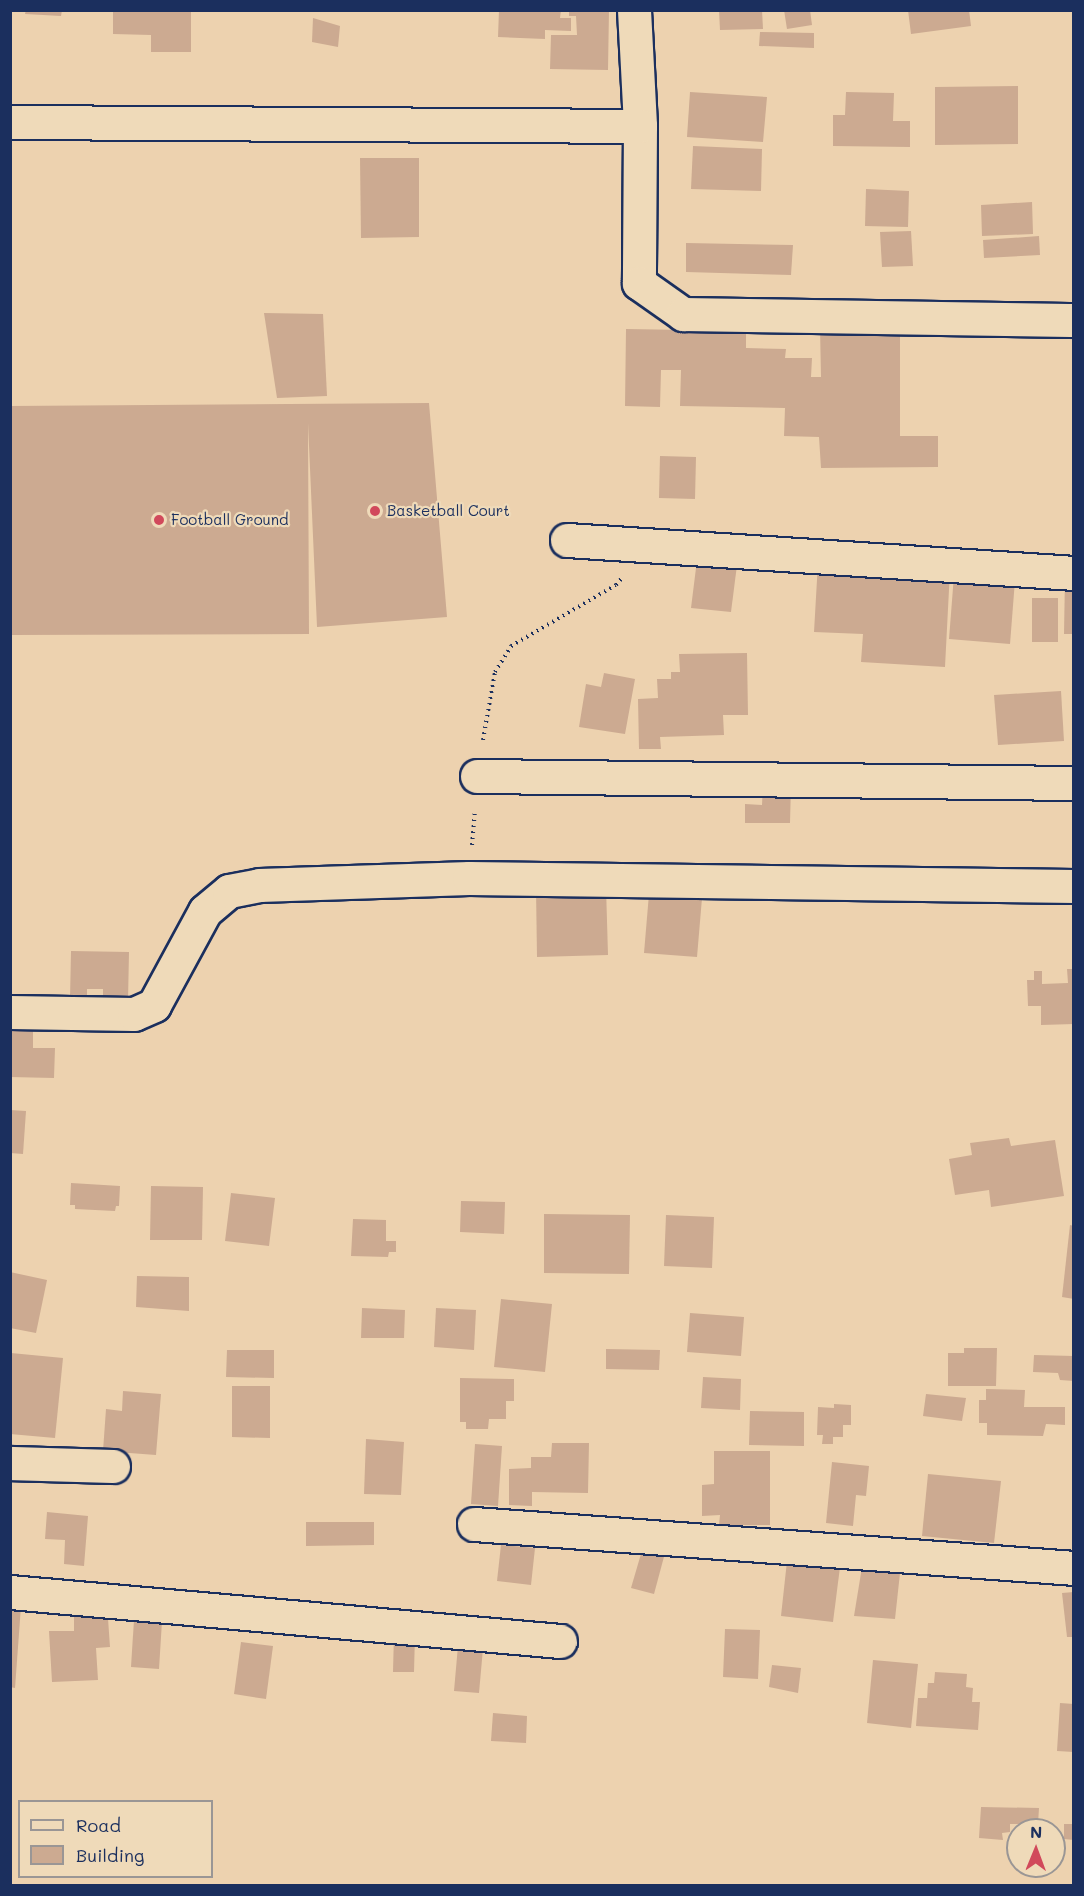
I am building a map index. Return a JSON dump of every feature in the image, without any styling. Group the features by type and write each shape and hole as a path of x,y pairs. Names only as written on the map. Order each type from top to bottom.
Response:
{"street":[{"path":"634,10 640,126 639,283 683,314 1074,320"},
{"path":"10,122 640,126"},
{"path":"567,540 1074,573"},
{"path":"477,776 1074,783"},
{"path":"10,1012 134,1014 154,1005 205,911 229,891 260,885 469,878 1074,886"},
{"path":"10,1463 113,1466"},
{"path":"474,1524 1074,1568"},
{"path":"10,1592 560,1641"}],"path":[{"path":"469,878 477,776 495,672 511,646 616,585 632,566 640,544"}],"building":[{"path":"26,10 62,10 61,16 25,14"},
{"path":"113,10 191,10 191,52 151,52 151,35 113,34"},
{"path":"499,10 561,10 560,18 571,18 571,31 545,30 545,39 498,37"},
{"path":"569,10 609,10 608,70 550,69 551,35 577,35 576,16 569,16"},
{"path":"719,10 762,10 763,29 720,30"},
{"path":"784,10 810,10 812,25 787,29"},
{"path":"908,10 969,10 971,26 911,34"},
{"path":"313,18 340,26 338,47 312,42"},
{"path":"760,32 814,33 814,48 759,46"},
{"path":"1018,86 1018,144 935,145 935,87"},
{"path":"690,92 767,97 763,142 687,137"},
{"path":"846,92 894,93 893,121 910,121 910,147 833,146 833,115 845,115"},
{"path":"693,146 762,149 761,191 691,189"},
{"path":"360,158 419,158 419,237 361,238"},
{"path":"866,189 909,191 908,227 865,226"},
{"path":"1032,202 1033,234 982,236 981,205"},
{"path":"911,231 913,266 882,267 880,232"},
{"path":"1039,236 1040,255 984,258 983,240"},
{"path":"686,243 793,245 791,275 686,272"},
{"path":"264,313 323,314 327,396 277,398"},
{"path":"820,328 900,328 900,436 938,436 938,467 821,468 819,437 784,436 785,408 680,406 681,370 661,370 660,407 625,406 626,329 746,331 746,348 786,349 785,358 812,358 811,377 821,377"},
{"name":"Football Ground","path":"429,403 447,617 317,627 308,423 309,634 10,635 10,406"},
{"path":"660,456 696,457 695,499 659,498"},
{"path":"697,560 737,565 731,612 691,608"},
{"path":"818,562 950,570 945,667 861,662 863,634 814,632"},
{"path":"954,575 1015,580 1010,644 949,639"},
{"path":"1065,577 1074,577 1074,634 1064,634"},
{"path":"1032,598 1058,598 1058,642 1032,642"},
{"path":"747,653 748,715 723,715 724,735 660,737 661,749 639,749 638,699 658,698 657,679 671,679 671,672 680,672 679,654"},
{"path":"604,673 635,679 625,734 579,727 586,684 601,687"},
{"path":"1061,691 1064,741 998,745 994,695"},
{"path":"763,784 791,784 790,823 745,823 745,804 762,805"},
{"path":"606,887 608,955 537,957 536,888"},
{"path":"649,894 702,898 697,957 644,953"},
{"path":"71,951 129,952 128,1001 103,1000 103,989 87,989 87,999 70,999"},
{"path":"1067,969 1074,969 1074,1024 1041,1025 1041,1006 1028,1006 1027,980 1034,980 1034,971 1042,971 1042,984 1068,983"},
{"path":"10,1023 33,1023 33,1048 55,1048 54,1078 10,1077"},
{"path":"10,1110 26,1111 23,1154 10,1153"},
{"path":"1009,1138 1011,1146 1055,1140 1064,1196 991,1207 989,1190 955,1195 949,1159 972,1155 970,1143"},
{"path":"71,1183 120,1186 119,1206 116,1206 115,1211 75,1209 75,1205 70,1205"},
{"path":"151,1186 203,1187 202,1240 150,1240"},
{"path":"231,1193 275,1198 269,1246 225,1241"},
{"path":"461,1201 505,1202 504,1234 460,1232"},
{"path":"544,1214 630,1215 629,1274 544,1273"},
{"path":"666,1215 714,1217 712,1268 664,1266"},
{"path":"353,1219 386,1220 386,1241 396,1241 396,1252 389,1252 388,1257 351,1256"},
{"path":"1070,1225 1074,1226 1074,1299 1062,1297"},
{"path":"10,1272 47,1280 36,1333 10,1328"},
{"path":"137,1276 189,1277 189,1311 136,1307"},
{"path":"501,1299 552,1304 545,1372 494,1367"},
{"path":"362,1308 405,1310 404,1338 361,1338"},
{"path":"436,1308 476,1310 474,1350 434,1347"},
{"path":"690,1313 744,1317 741,1356 687,1352"},
{"path":"964,1348 997,1348 996,1386 948,1386 948,1353 964,1353"},
{"path":"606,1349 660,1350 659,1370 606,1369"},
{"path":"227,1350 274,1350 274,1378 226,1377"},
{"path":"11,1353 63,1358 55,1438 10,1434"},
{"path":"1034,1355 1074,1356 1074,1381 1060,1380 1058,1373 1033,1372"},
{"path":"703,1377 741,1379 740,1410 701,1408"},
{"path":"460,1378 514,1379 514,1401 506,1401 506,1419 489,1419 488,1429 466,1429 466,1422 460,1422"},
{"path":"232,1386 270,1386 270,1438 232,1437"},
{"path":"986,1389 1025,1390 1024,1407 1065,1407 1065,1425 1046,1424 1043,1436 987,1435 987,1423 979,1423 979,1400 986,1400"},
{"path":"123,1391 161,1394 156,1455 103,1451 106,1409 122,1411"},
{"path":"926,1394 966,1398 962,1421 923,1416"},
{"path":"834,1404 851,1405 851,1425 843,1425 843,1437 833,1437 833,1444 822,1444 823,1435 817,1435 818,1407 834,1408"},
{"path":"750,1411 804,1412 804,1446 749,1445"},
{"path":"366,1439 404,1442 401,1495 364,1494"},
{"path":"552,1443 589,1443 588,1493 532,1492 532,1506 509,1505 509,1469 531,1468 531,1457 551,1457"},
{"path":"475,1444 502,1446 498,1506 471,1504"},
{"path":"714,1451 770,1451 770,1525 719,1525 720,1515 702,1516 702,1485 714,1484"},
{"path":"832,1462 869,1466 866,1496 856,1495 853,1526 826,1523"},
{"path":"928,1474 1001,1481 994,1543 922,1536"},
{"path":"47,1512 88,1516 84,1566 64,1564 65,1540 45,1539"},
{"path":"306,1522 374,1522 374,1545 306,1546"},
{"path":"501,1545 535,1548 531,1585 497,1581"},
{"path":"643,1547 665,1553 654,1594 631,1588"},
{"path":"787,1561 840,1567 833,1622 781,1616"},
{"path":"862,1567 900,1573 895,1619 854,1616"},
{"path":"1074,1592 1074,1637 1067,1637 1062,1593"},
{"path":"107,1604 110,1647 96,1648 98,1680 52,1682 49,1631 74,1631 74,1605"},
{"path":"135,1604 163,1605 159,1669 131,1667"},
{"path":"10,1605 21,1606 15,1688 10,1687"},
{"path":"460,1623 485,1626 479,1693 454,1691"},
{"path":"725,1629 760,1630 758,1679 723,1677"},
{"path":"394,1633 415,1634 414,1672 393,1672"},
{"path":"241,1642 273,1646 266,1699 234,1694"},
{"path":"873,1660 918,1664 911,1728 867,1723"},
{"path":"772,1665 801,1668 798,1693 769,1687"},
{"path":"935,1672 967,1674 966,1687 973,1688 972,1702 980,1702 978,1730 916,1726 918,1698 927,1698 928,1683 934,1683"},
{"path":"1060,1703 1074,1704 1074,1752 1057,1751"},
{"path":"493,1713 527,1716 526,1743 491,1741"},
{"path":"981,1807 1039,1808 1038,1818 1006,1818 1006,1832 1002,1833 1003,1840 979,1838"},
{"path":"1066,1824 1074,1824 1074,1840 1066,1839"}],"place":[{"name":"Basketball Court","path":"375,511"},
{"name":"Football Ground","path":"159,520"}]}
